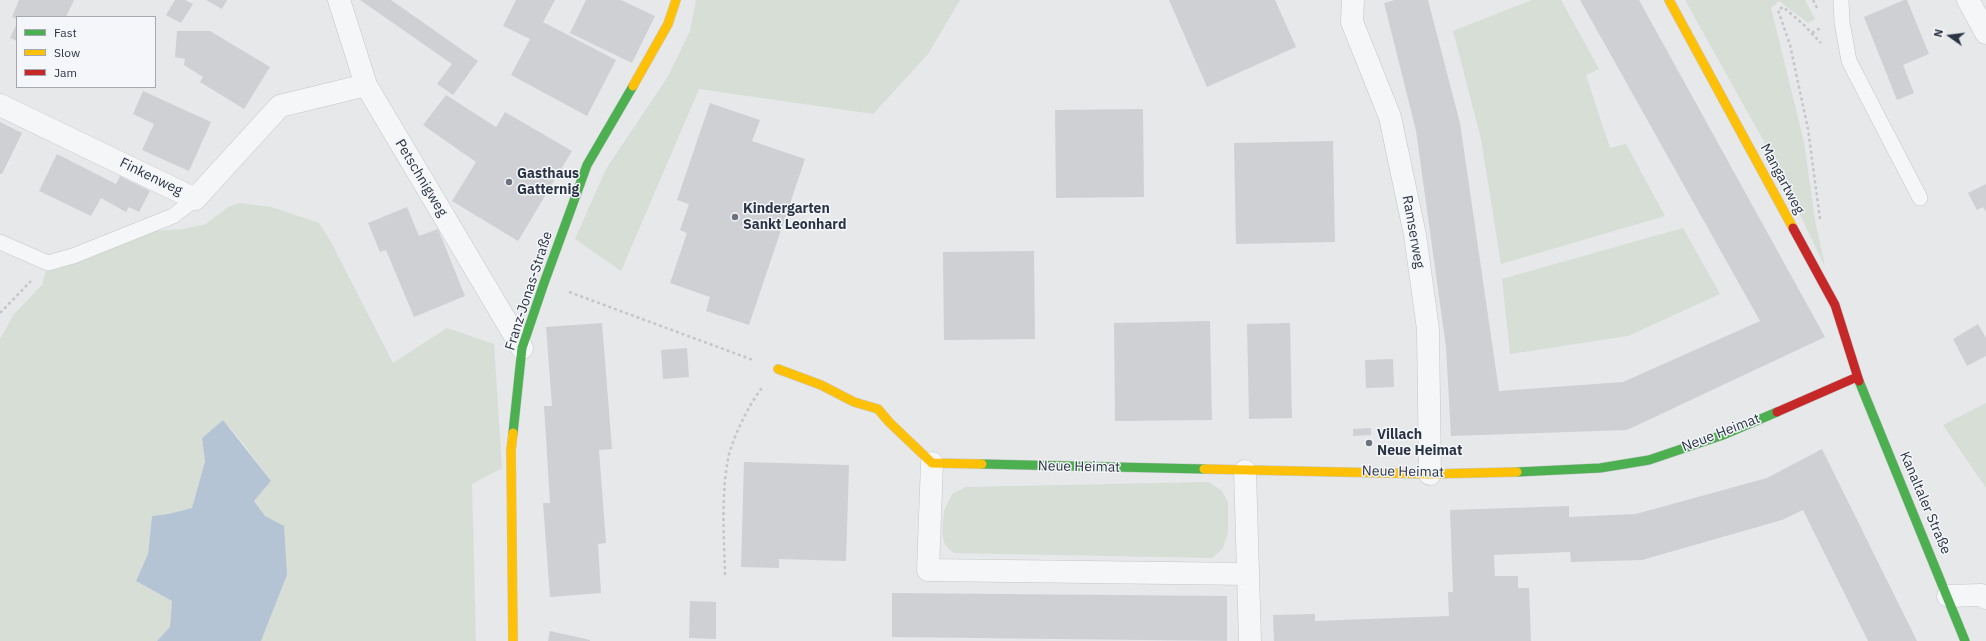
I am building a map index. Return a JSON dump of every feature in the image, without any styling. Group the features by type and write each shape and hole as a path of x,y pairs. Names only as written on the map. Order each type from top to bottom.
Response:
{"street":[{"name":"Petschnigweg","path":"339,0 366,85 522,348"},
{"name":"Franz-Jonas-Straße","path":"513,641 511,450 522,348 544,282 587,165 668,24 676,0"},
{"name":"Ramserweg","path":"1353,0 1352,22 1390,117 1415,235 1428,329 1430,474"},
{"name":"Mangartweg","path":"1668,0 1835,305 1857,377"},
{"path":"1968,0 1986,33"},
{"name":"Finkenweg","path":"0,104 195,199 280,106 366,85"},
{"path":"778,369 822,386 854,402 878,409 888,422 919,449 932,463 928,570 1248,574"},
{"name":"Neue Heimat","path":"932,463 1430,474 1537,472 1600,468 1649,460 1723,434 1857,377"},
{"name":"Kanaltaler Straße","path":"1857,377 1948,596 1964,641"},
{"path":"1245,470 1250,641"},
{"path":"1948,596 1980,595 1986,598"}],"lane":[{"path":"1841,0 1842,22 1850,61 1920,198"},
{"path":"0,242 48,264 74,256 173,216 195,199"}],"path":[{"path":"1822,225 1808,129 1790,45 1778,10 1783,7 1803,24 1841,62 1850,61"},
{"path":"0,313 48,264"},
{"path":"544,282 778,369 760,390 743,420 728,458 724,509 725,575"}],"shaded area":[{"path":"696,0 960,0 928,54 873,114 699,89 621,271 575,239 606,169 667,78 690,31"},
{"path":"1532,0 1561,0 1599,69 1586,75 1610,148 1626,144 1665,216 1501,264 1481,139 1453,31"},
{"path":"1685,0 1805,0 1815,19 1808,23 1779,1 1771,8 1804,142 1815,220 1825,267 1772,156"},
{"path":"240,203 271,207 319,223 331,242 393,363 447,328 494,344 502,468 472,484 476,641 261,641 287,575 265,516 254,501 271,481 242,442 223,420 202,438 205,460 192,508 152,516 148,554 136,581 172,601 170,627 157,641 0,641 0,339 14,314 42,285 48,263 154,231 184,229 206,224 228,207"},
{"path":"1683,228 1720,294 1628,336 1510,354 1502,279"},
{"path":"1986,403 1986,488 1943,425"},
{"path":"1208,482 1221,490 1228,502 1228,532 1223,548 1212,558 954,553 945,545 942,533 944,511 952,494 966,487"}],"water":[{"path":"223,420 271,481 254,501 265,516 284,526 287,575 261,641 157,641 170,627 172,601 136,581 148,554 152,516 192,508 205,461 202,438"}],"building":[{"path":"19,0 74,0 66,16 16,16 16,19 12,17"},
{"path":"175,0 185,0 193,4 181,23 166,15"},
{"path":"206,0 227,0 222,9"},
{"path":"360,0 391,0 478,61 453,95 437,84 452,64"},
{"path":"516,0 555,0 543,22 616,60 587,116 511,75 530,39 503,26"},
{"path":"586,0 621,0 655,16 632,63 570,33"},
{"path":"1169,0 1275,0 1296,47 1207,87"},
{"path":"1395,0 1428,0 1460,123 1499,391 1623,382 1760,321 1580,0 1639,0 1825,337 1627,430 1451,436 1446,347 1416,131 1384,3"},
{"path":"1907,0 1929,54 1903,65 1914,93 1897,100 1864,17"},
{"path":"16,25 16,41 10,38"},
{"path":"177,31 210,31 270,67 244,109 200,82 203,77 184,65 185,59 175,57"},
{"path":"143,91 211,122 189,171 142,150 154,124 133,114"},
{"name":"Gasthaus Gatternig","path":"446,95 496,127 505,112 572,151 518,241 452,201 476,162 423,125"},
{"name":"Kindergarten Sankt Leonhard","path":"710,103 760,120 752,141 805,159 749,325 706,311 710,297 670,283 687,233 680,230 689,204 677,200"},
{"path":"1143,109 1144,197 1056,198 1055,110"},
{"path":"0,122 22,133 2,174 0,174"},
{"path":"1333,141 1335,242 1236,244 1234,143"},
{"path":"57,154 116,184 120,176 150,191 139,212 129,207 126,212 101,198 91,216 39,191"},
{"path":"1986,184 1986,212 1983,207 1977,210 1968,193"},
{"path":"407,207 419,236 438,229 465,296 414,317 386,250 380,252 368,223"},
{"path":"1034,251 1035,339 944,340 943,252"},
{"path":"1210,321 1212,420 1115,421 1114,323"},
{"path":"602,323 612,449 599,450 606,543 598,544 601,593 550,597 543,503 550,503 544,406 552,406 546,327"},
{"path":"1290,323 1292,418 1249,419 1247,324"},
{"path":"1978,324 1986,338 1986,356 1967,366 1953,339"},
{"path":"687,348 689,377 663,379 661,350"},
{"path":"1393,359 1394,387 1366,388 1365,360"},
{"path":"1371,428 1371,435 1353,436 1353,429"},
{"path":"1822,449 1917,641 1868,641 1803,510 1782,520 1642,560 1571,562 1570,552 1494,555 1495,576 1518,576 1518,588 1529,588 1531,641 1274,641 1273,615 1315,614 1315,621 1449,616 1448,592 1453,592 1450,510 1569,506 1569,517 1636,514 1767,478"},
{"path":"744,462 849,465 846,561 779,559 779,568 741,567"},
{"path":"892,593 1227,596 1227,641 892,637"},
{"path":"690,601 716,602 716,639 689,638"},
{"path":"550,631 590,640 590,641 548,641"}],"traffic: fast":[{"path":"513,433 522,348 544,283 587,165 633,86"},
{"path":"1859,381 1965,641"},
{"path":"1517,472 1600,468 1649,460 1723,435 1777,412"},
{"path":"982,464 1204,469"}],"traffic: slow":[{"path":"633,86 668,24 676,0"},
{"path":"1669,0 1793,228"},
{"path":"778,369 821,385 854,402 878,409 889,422 932,463 982,464"},
{"path":"513,433 511,450 513,641"},
{"path":"1204,469 1430,474 1517,472"}],"traffic: jam":[{"path":"1793,228 1835,305 1859,381"},
{"path":"1777,412 1857,377"}],"place":[{"name":"Gasthaus Gatternig","path":"509,182"},
{"name":"Kindergarten Sankt Leonhard","path":"735,217"},
{"name":"Villach Neue Heimat","path":"1369,443"}]}
